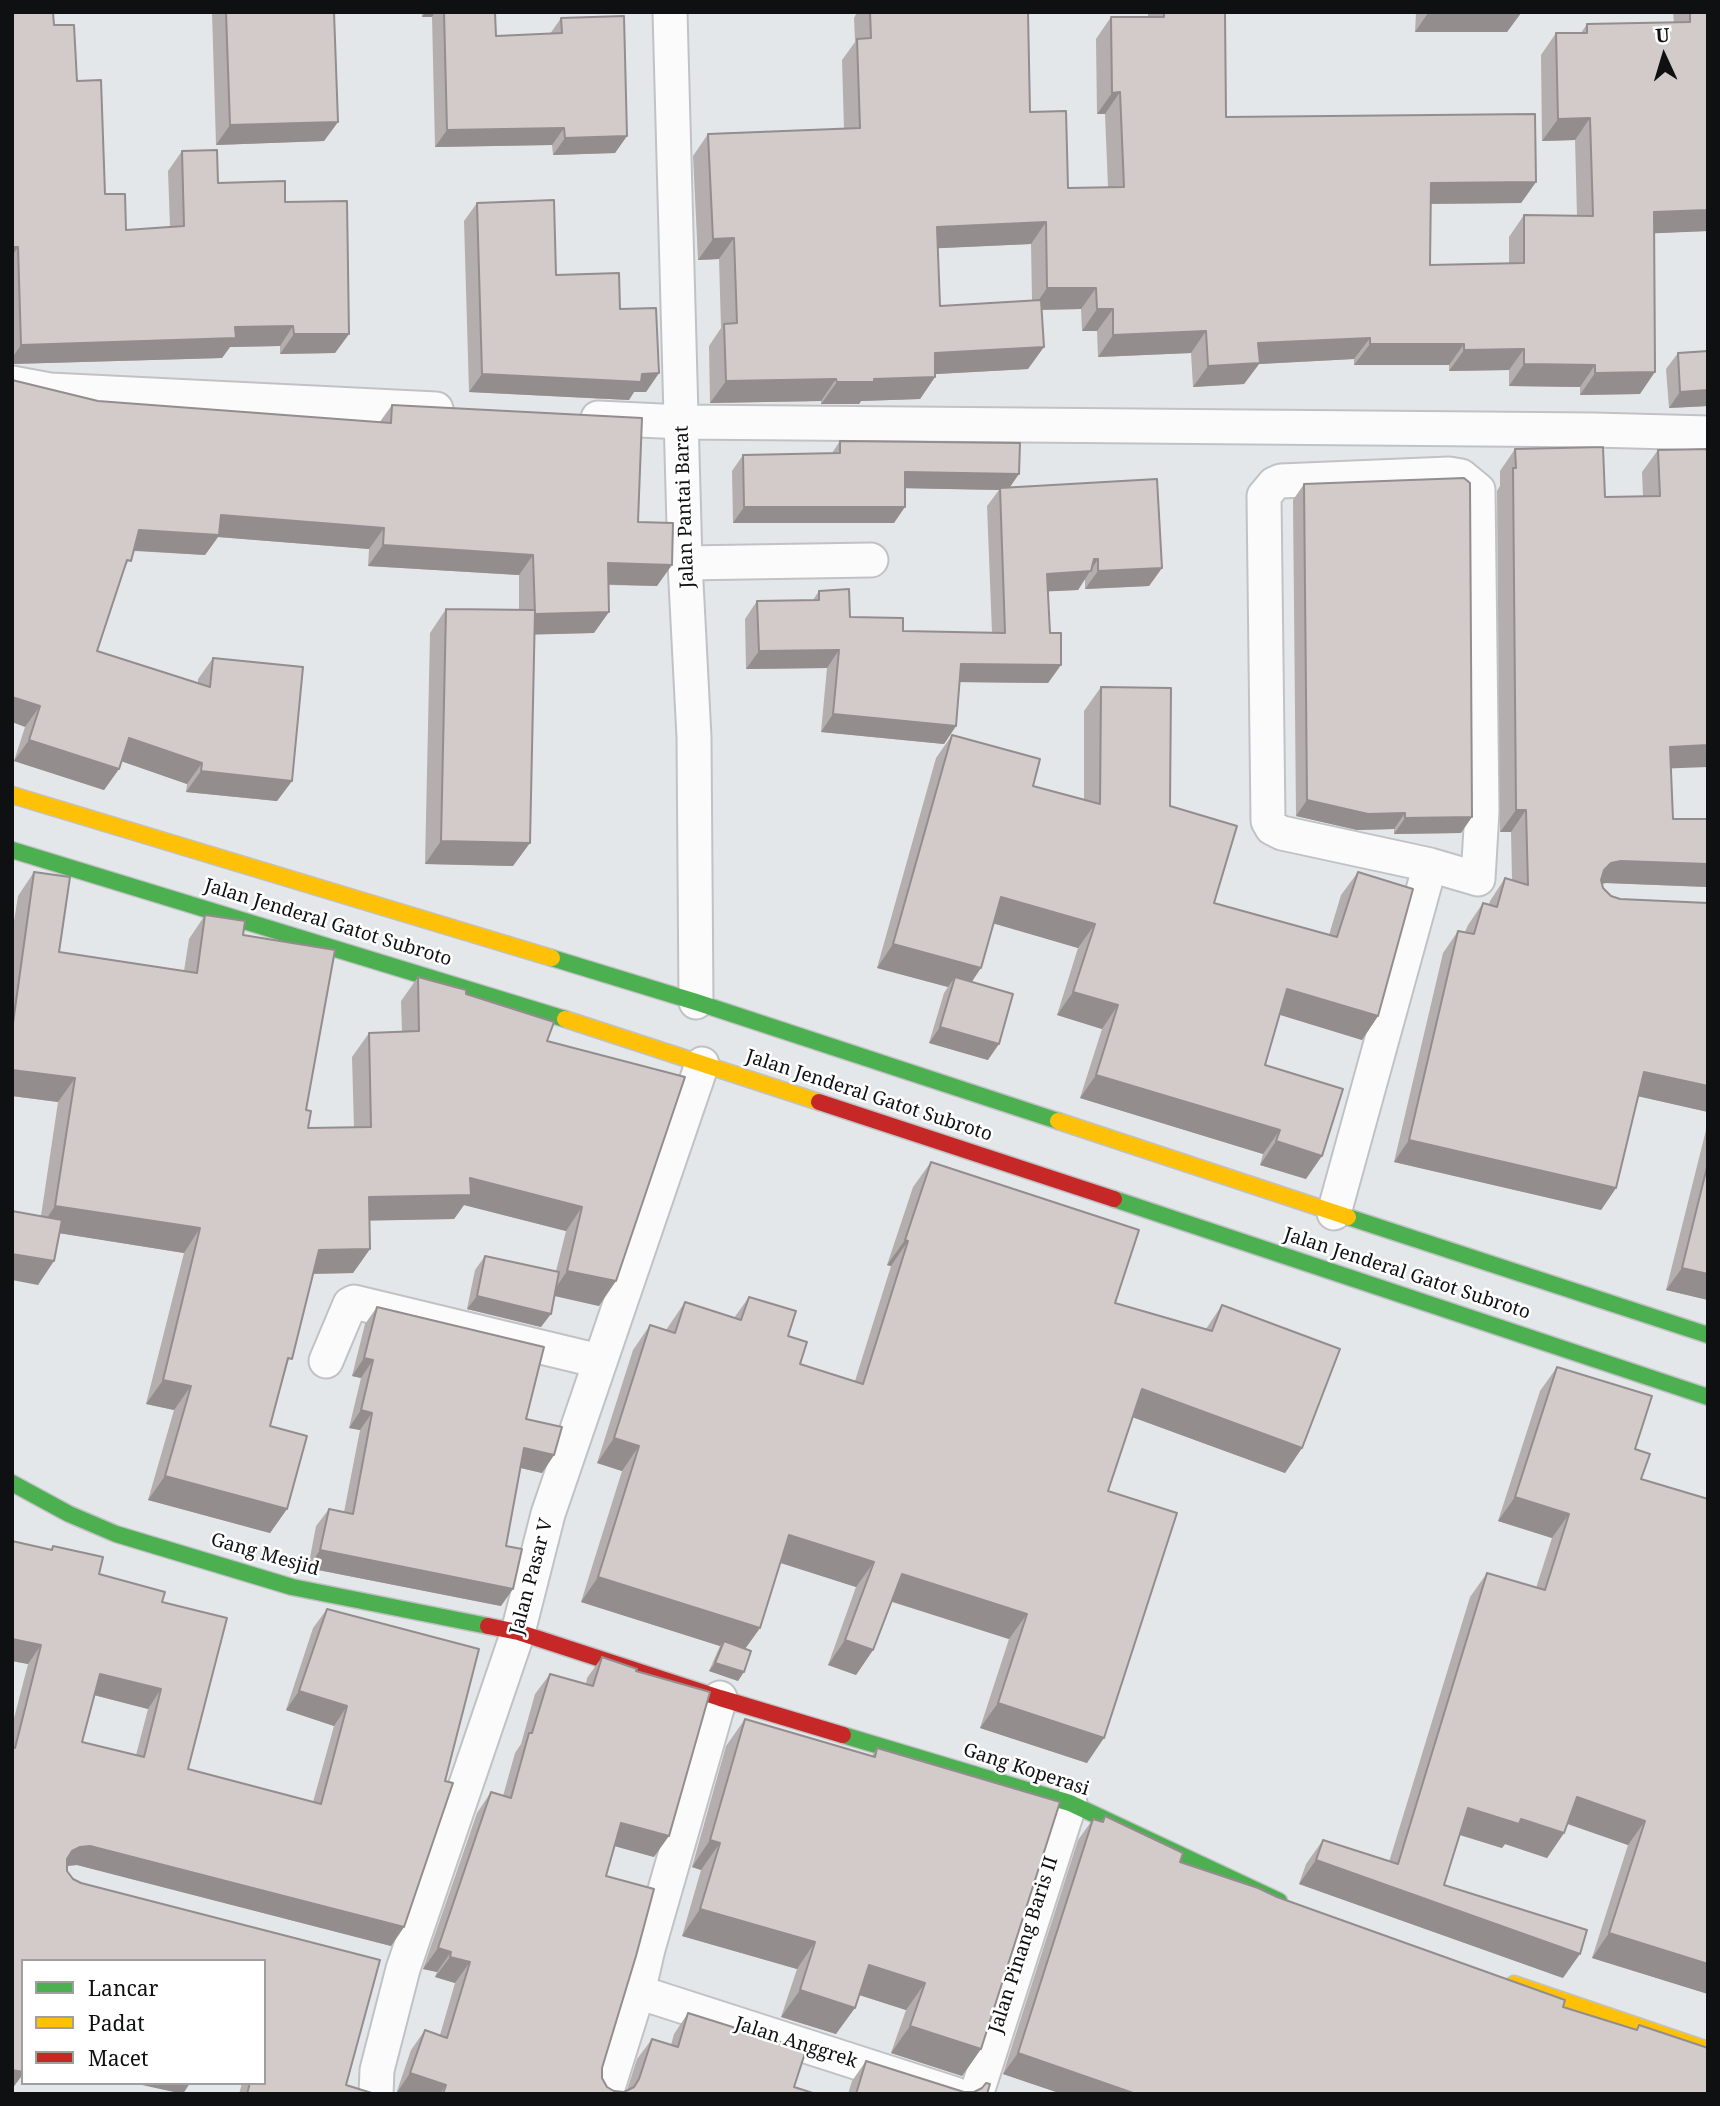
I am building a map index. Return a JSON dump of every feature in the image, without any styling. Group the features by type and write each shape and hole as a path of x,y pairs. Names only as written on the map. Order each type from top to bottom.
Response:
{"main road":[{"name":"Jalan Jenderal Gatot Subroto","path":"12,795 502,951 696,1002 1708,1335"},
{"name":"Jalan Jenderal Gatot Subroto","path":"12,850 491,988 702,1064 1708,1397"},
{"name":"Gang Mesjid","path":"12,1483 69,1514 116,1534 292,1587 518,1632"},
{"name":"Gang Koperasi","path":"518,1632 720,1698 1070,1803 1270,1898 1296,1907"},
{"path":"1494,1977 1708,2050"}],"street":[{"name":"Jalan Pantai Barat","path":"670,12 685,563 694,737 696,1002"},
{"path":"12,383 50,390 462,411"},
{"path":"572,416 682,422 1566,429 1708,433"},
{"path":"1449,474 1461,476 1478,490 1482,811 1478,879 1430,865 1282,833 1272,828 1268,821 1264,496 1280,481 1449,474"},
{"path":"685,563 871,560"},
{"path":"1334,1213 1430,865"},
{"name":"Jalan Pasar V","path":"376,2094 390,1966 518,1632 548,1514 702,1064"},
{"path":"326,1361 350,1304 354,1302 599,1361"},
{"path":"606,2094 638,1992 720,1698"},
{"name":"Jalan Pinang Baris II","path":"967,2090 1070,1803"},
{"name":"Jalan Anggrek","path":"638,1992 967,2090"}],"building":[{"path":"12,12 53,12 54,25 74,25 77,81 101,80 105,194 125,194 126,230 184,226 182,151 217,150 218,183 285,181 285,202 347,201 349,334 294,334 293,326 235,327 236,338 21,345 18,247 12,247"},
{"path":"226,12 334,12 338,122 230,125"},
{"path":"444,12 495,12 496,36 562,33 561,18 624,16 627,136 565,138 564,128 447,130"},
{"path":"870,12 1028,12 1030,112 1066,111 1068,188 1124,187 1120,92 1112,93 1111,17 1164,17 1164,12 1225,12 1226,117 1535,114 1536,182 1431,183 1430,265 1524,263 1524,215 1593,216 1590,118 1558,119 1556,33 1587,33 1587,24 1690,22 1690,12 1708,12 1708,210 1654,212 1655,372 1595,373 1595,365 1524,364 1524,349 1464,350 1464,344 1370,344 1370,338 1258,343 1260,363 1208,366 1206,331 1113,335 1113,309 1097,309 1096,288 1047,288 1046,222 937,227 940,306 1041,300 1044,347 935,353 935,377 874,379 874,382 837,382 836,379 726,381 724,324 737,323 734,238 713,239 708,134 860,128 857,39 871,38"},
{"path":"1521,12 1521,13 1428,13"},
{"path":"554,200 556,275 619,273 620,309 656,308 659,373 642,374 641,382 482,374 477,203"},
{"path":"1708,351 1708,390 1680,392 1678,353"},
{"path":"12,380 98,401 391,423 392,405 642,418 638,522 673,523 672,565 608,563 609,612 535,614 533,555 383,545 384,528 221,515 219,535 139,530 131,561 127,560 97,651 210,687 213,658 303,667 292,781 201,771 202,763 129,738 119,769 29,740 40,706 12,697"},
{"path":"840,441 1020,443 1019,474 905,472 905,507 744,507 743,455 840,453"},
{"path":"1603,447 1605,497 1660,496 1658,450 1708,449 1708,745 1670,747 1673,819 1708,819 1708,864 1621,861 1611,863 1604,870 1601,880 1603,888 1611,896 1620,899 1708,903 1708,1086 1644,1072 1616,1188 1409,1140 1458,931 1474,934 1483,903 1497,907 1505,878 1528,885 1526,810 1516,810 1515,449"},
{"path":"1464,478 1470,483 1472,817 1405,818 1405,813 1368,814 1307,800 1304,484"},
{"path":"1157,479 1162,568 1098,571 1098,559 1094,559 1091,571 1047,574 1050,633 1061,633 1061,665 961,664 956,726 833,714 839,650 759,651 757,601 819,600 819,591 849,589 850,617 903,618 903,631 1005,633 1000,488"},
{"path":"446,609 535,610 530,843 441,841"},
{"path":"1101,687 1171,688 1170,806 1237,826 1214,903 1337,937 1358,872 1413,889 1378,1016 1287,989 1265,1065 1343,1089 1322,1156 1276,1141 1280,1130 1096,1075 1118,1005 1073,992 1095,924 1001,897 981,968 893,944 952,735 1040,759 1033,786 1100,804"},
{"path":"34,872 70,877 59,952 197,973 205,915 245,921 243,935 335,950 306,1110 311,1111 308,1128 371,1127 369,1033 419,1031 418,977 466,990 466,994 554,1022 547,1041 685,1077 616,1281 567,1271 582,1207 470,1178 471,1195 369,1197 370,1249 319,1250 292,1359 288,1358 270,1426 307,1436 287,1509 165,1476 191,1386 163,1380 200,1228 55,1206 75,1078 12,1070 12,1030"},
{"path":"955,977 1013,994 999,1044 940,1027"},
{"path":"931,1162 1139,1230 1115,1303 1212,1331 1222,1305 1340,1349 1302,1448 1142,1389 1108,1491 1177,1513 1104,1738 998,1703 1027,1614 902,1574 873,1650 845,1640 874,1562 789,1535 760,1628 598,1577 639,1446 614,1438 650,1325 675,1333 685,1302 741,1320 749,1297 796,1311 788,1336 807,1342 800,1364 863,1384"},
{"path":"1708,1163 1708,1274 1682,1268"},
{"path":"12,1211 62,1220 54,1261 12,1254"},
{"path":"485,1256 559,1272 551,1314 477,1296"},
{"path":"377,1307 544,1347 526,1419 562,1427 554,1455 524,1448 506,1546 522,1549 513,1589 320,1550 329,1509 353,1514 372,1413 361,1410 373,1360 364,1358"},
{"path":"1557,1367 1652,1396 1635,1449 1650,1454 1641,1479 1708,1499 1708,1964 1609,1933 1645,1821 1577,1797 1564,1833 1521,1819 1519,1824 1468,1808 1444,1885 1587,1930 1580,1954 1316,1860 1323,1840 1398,1864 1487,1573 1545,1590 1569,1514 1515,1497"},
{"path":"12,1541 52,1550 53,1546 103,1557 99,1574 165,1592 162,1602 227,1618 188,1769 321,1804 347,1706 299,1691 327,1609 479,1649 445,1781 453,1783 404,1927 90,1846 72,1851 67,1859 67,1871 73,1879 81,1883 380,1960 346,2085 375,2094 247,2094 249,2085 266,2085 266,1959 21,1959 21,2072 12,2070 12,1747 15,1748 41,1645 12,1639","holes":["100,1674 161,1689 144,1757 82,1742"]},
{"path":"724,1641 751,1651 744,1672 715,1663"},
{"path":"602,1657 637,1669 636,1671 710,1692 669,1836 621,1823 606,1876 654,1889 602,2068 602,2078 607,2087 614,2091 624,2092 634,2087 652,2039 678,2047 688,2013 806,2050 794,2087 816,2094 443,2094 446,2085 410,2073 425,2030 447,2038 470,1962 450,1957 451,1952 438,1948 491,1792 511,1798 529,1733 532,1733 550,1674 593,1686"},
{"path":"745,1719 875,1757 877,1748 1060,1802 981,2049 910,2026 925,1983 869,1965 855,2008 800,1990 815,1942 700,1909 720,1843 710,1840"},
{"path":"1105,1816 1183,1853 1180,1862 1565,2000 1563,2007 1637,2030 1639,2025 1708,2048 1708,2094 1136,2094 1018,2053 1093,1819 1103,1822"},
{"path":"866,2061 964,2092 974,2092 986,2083 990,2084 987,2094 856,2094"}],"traffic: fast":[{"path":"12,850 565,1019"},
{"path":"552,958 696,1002 1058,1121"},
{"path":"1114,1199 1708,1397"},
{"path":"1348,1217 1708,1335"},
{"path":"12,1483 69,1514 116,1534 292,1587 488,1626"},
{"path":"843,1735 1070,1803 1279,1901"}],"traffic: slow":[{"path":"12,795 552,958"},
{"path":"565,1019 819,1102"},
{"path":"1058,1121 1348,1217"},
{"path":"1514,1984 1708,2050"}],"traffic: jam":[{"path":"819,1102 1114,1199"},
{"path":"488,1626 518,1632 843,1735"}]}
